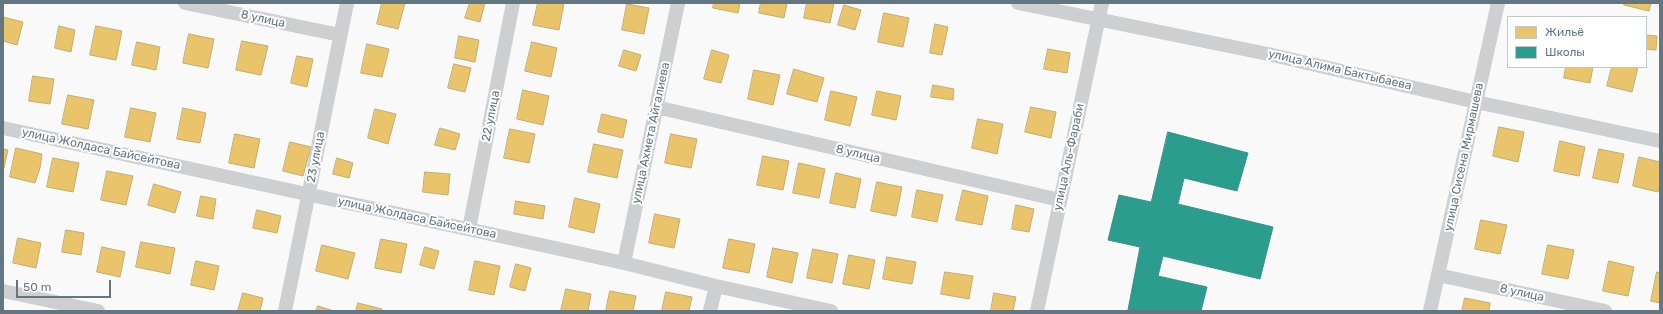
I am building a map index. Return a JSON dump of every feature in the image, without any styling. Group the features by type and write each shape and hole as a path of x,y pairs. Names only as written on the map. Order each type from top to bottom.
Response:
{"street":[{"name":"8 улица","path":"185,3 340,35"},
{"name":"23 улица","path":"285,311 347,3"},
{"name":"22 улица","path":"469,230 513,3"},
{"name":"улица Ахмета Айгалиева","path":"624,263 678,3"},
{"name":"улица Алима Бактыбаева","path":"1018,3 1268,54 1476,102 1660,141"},
{"name":"улица Аль-Фараби","path":"1037,311 1102,3"},
{"name":"улица Сисена Мирмашева","path":"1430,311 1498,3"},
{"name":"8 улица","path":"656,107 1060,200"},
{"name":"улица Жолдаса Байсейтова","path":"3,128 624,263 716,286 831,311"},
{"name":"8 улица","path":"1438,275 1606,311"},
{"path":"710,311 716,286"},
{"path":"3,291 98,311"}],"building: Жильё":[{"path":"382,3 405,3 398,29 377,24"},
{"path":"470,3 485,3 480,22 465,18"},
{"path":"538,3 564,3 559,30 533,25"},
{"path":"714,3 740,3 738,13 713,8"},
{"path":"761,3 787,3 784,18 759,13"},
{"path":"807,3 834,3 830,23 804,18"},
{"path":"1624,3 1651,3 1649,11 1624,5"},
{"path":"627,4 649,8 644,34 622,30"},
{"path":"844,5 861,10 855,30 838,25"},
{"path":"884,13 909,18 903,47 878,42"},
{"path":"3,17 23,22 17,45 3,41"},
{"path":"935,24 948,27 942,55 930,53"},
{"path":"59,26 75,30 71,52 55,48"},
{"path":"96,26 122,31 116,60 90,55"},
{"path":"189,34 214,39 208,68 183,63"},
{"path":"1647,35 1657,36 1656,50 1647,49"},
{"path":"459,36 479,40 475,62 455,58"},
{"path":"242,41 268,46 261,75 236,70"},
{"path":"137,42 160,47 156,70 132,65"},
{"path":"532,42 557,48 551,77 525,71"},
{"path":"367,44 389,49 382,77 361,73"},
{"path":"1048,49 1070,53 1067,73 1044,69"},
{"path":"624,50 641,55 636,71 619,66"},
{"path":"712,50 729,55 721,83 704,79"},
{"path":"297,56 313,59 307,87 291,83"},
{"path":"454,64 471,68 465,92 448,88"},
{"path":"1566,68 1593,68 1590,83 1564,78"},
{"path":"1612,68 1638,68 1632,92 1607,86"},
{"path":"794,69 824,78 817,102 787,94"},
{"path":"754,70 780,75 773,105 748,99"},
{"path":"33,76 54,79 50,104 29,101"},
{"path":"933,85 954,89 953,100 931,97"},
{"path":"523,90 549,96 543,125 517,119"},
{"path":"831,91 857,97 850,126 825,120"},
{"path":"877,91 901,96 896,120 872,115"},
{"path":"68,95 94,100 88,129 62,124"},
{"path":"1031,107 1056,112 1051,138 1025,132"},
{"path":"131,108 156,113 150,142 125,137"},
{"path":"183,108 206,113 200,143 177,139"},
{"path":"375,109 396,114 388,144 368,138"},
{"path":"602,114 627,120 623,138 598,132"},
{"path":"978,119 1003,124 997,154 972,148"},
{"path":"1499,127 1524,132 1518,162 1493,156"},
{"path":"440,128 460,134 455,150 435,145"},
{"path":"510,129 535,134 529,163 504,158"},
{"path":"235,134 260,139 254,168 229,163"},
{"path":"671,134 697,139 691,168 665,163"},
{"path":"1560,141 1585,147 1579,176 1554,171"},
{"path":"290,142 311,147 303,176 283,171"},
{"path":"594,144 623,150 617,178 588,172"},
{"path":"16,148 42,154 40,168 35,183 10,177"},
{"path":"3,149 8,150 3,172"},
{"path":"1599,149 1624,154 1618,183 1593,178"},
{"path":"763,156 789,161 783,190 757,185"},
{"path":"1639,157 1660,162 1660,184 1658,192 1633,186"},
{"path":"53,158 79,163 73,192 47,187"},
{"path":"337,158 353,163 349,178 333,174"},
{"path":"799,163 825,169 819,198 793,193"},
{"path":"107,171 133,176 126,205 101,200"},
{"path":"425,172 450,174 448,195 423,192"},
{"path":"836,173 861,179 855,208 830,203"},
{"path":"877,182 902,187 896,216 871,211"},
{"path":"154,184 181,192 175,213 148,205"},
{"path":"917,190 943,195 937,222 912,217"},
{"path":"963,190 988,196 982,225 956,220"},
{"path":"201,196 216,199 213,219 197,216"},
{"path":"575,198 600,204 594,233 569,227"},
{"path":"516,201 545,206 543,219 514,214"},
{"path":"1016,205 1034,209 1029,232 1012,229"},
{"path":"257,210 281,216 277,233 253,228"},
{"path":"655,214 680,219 674,248 649,243"},
{"path":"1481,220 1507,225 1500,254 1475,249"},
{"path":"66,230 84,233 81,255 62,252"},
{"path":"18,238 41,243 36,268 13,263"},
{"path":"381,239 407,244 401,273 375,268"},
{"path":"729,239 755,244 749,273 723,268"},
{"path":"141,242 175,248 170,274 136,267"},
{"path":"322,245 355,253 348,279 316,271"},
{"path":"1548,245 1574,250 1568,279 1542,274"},
{"path":"102,247 125,252 120,277 97,272"},
{"path":"425,247 439,251 434,269 420,265"},
{"path":"773,248 798,253 792,283 767,277"},
{"path":"813,249 838,254 832,283 807,278"},
{"path":"849,255 875,260 869,289 843,284"},
{"path":"887,257 916,262 912,284 883,279"},
{"path":"196,261 219,266 214,290 191,285"},
{"path":"475,261 500,266 494,295 469,290"},
{"path":"1609,261 1634,267 1628,296 1603,291"},
{"path":"516,264 531,268 525,291 510,287"},
{"path":"945,272 973,276 969,299 941,294"},
{"path":"1657,272 1660,273 1660,303 1651,301"},
{"path":"566,289 591,294 588,311 561,311"},
{"path":"610,291 636,296 633,311 606,311"},
{"path":"666,292 692,297 689,311 662,311"},
{"path":"243,293 263,298 260,311 238,311"},
{"path":"994,293 1016,297 1013,311 991,311"},
{"path":"1465,298 1490,303 1489,311 1462,311"},
{"path":"358,303 382,309 381,311 356,311"},
{"path":"318,306 334,311 316,311"}],"building: Школы":[{"path":"1168,132 1248,153 1237,191 1184,178 1178,204 1273,227 1260,279 1163,256 1158,276 1207,287 1201,311 1128,310 1140,247 1108,240 1119,195 1151,202"}]}
